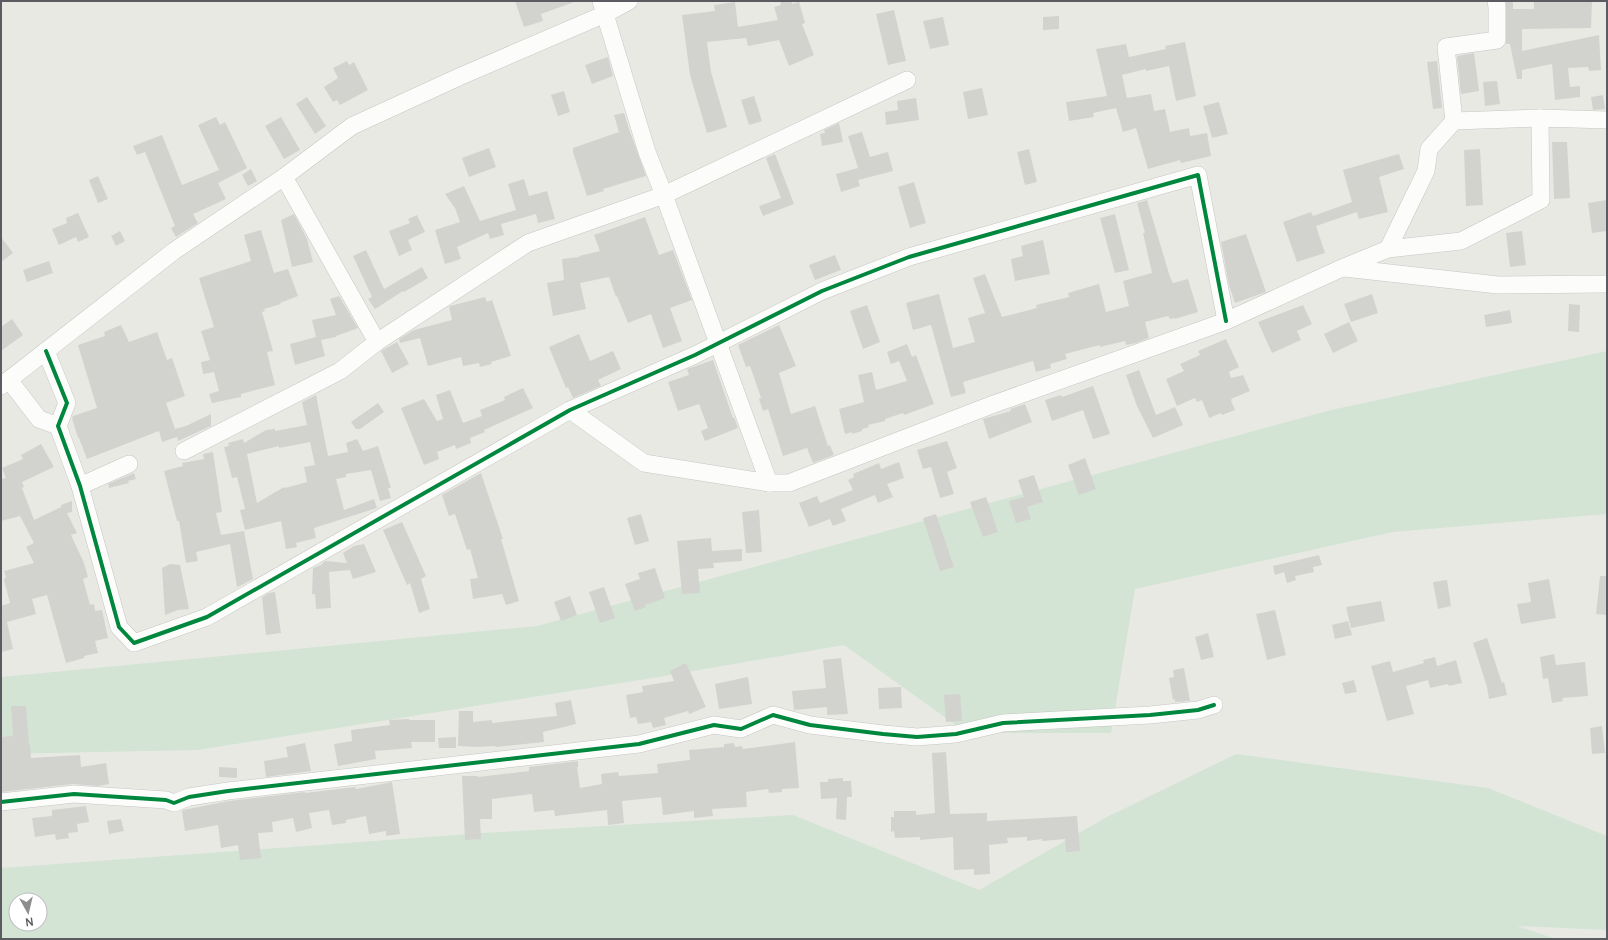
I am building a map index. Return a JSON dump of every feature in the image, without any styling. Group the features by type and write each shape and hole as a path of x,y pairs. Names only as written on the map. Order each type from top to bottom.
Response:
{"street":[{"path":"58,426 39,419 5,383 174,251 284,177 352,126 603,8 628,1"},
{"path":"1454,121 1446,47 1497,40 1498,7 1496,1"},
{"path":"603,8 647,152 769,483"},
{"path":"184,451 340,371 377,342 528,243 664,195 907,80"},
{"path":"570,410 644,463 769,483 789,483 994,404 1226,321 1342,268 1388,249 1461,240 1541,200 1540,118"},
{"path":"1388,249 1426,171 1429,149 1454,121 1540,118 1607,120"},
{"path":"46,351 67,403 58,426 80,486 119,627 134,643 207,618 570,410 695,355 822,291 909,257 1198,175 1226,321"},
{"path":"284,177 377,342"},
{"path":"1342,268 1498,285 1607,284"},
{"path":"80,486 129,464"},
{"path":"1,802 74,794 166,800 174,802 189,797 228,791 639,744 714,725 741,729 772,715 810,725 917,737 956,734 1003,723 1150,716 1198,710 1214,705"}],"green space":[{"path":"1607,351 1607,514 1393,532 1135,589 1111,733 967,733 844,645 659,677 198,750 1,754 1,677 537,626 1331,410"},
{"path":"1236,754 1488,788 1607,836 1607,930 1517,926 1556,939 1,939 1,868 483,833 793,815 979,890 1107,817"}],"building":[{"path":"515,1 574,2 541,14 543,21 524,27"},
{"path":"780,1 792,1 792,4 799,2 805,23 802,24 814,55 789,66 779,40 748,46 746,38 707,42 711,72 727,127 707,133 690,75 682,15 715,11 714,5 735,2 738,27 778,20 774,7 781,5"},
{"path":"1506,1 1513,1 1513,9 1534,9 1534,1 1592,1 1591,28 1522,29 1522,51 1599,35 1601,70 1589,71 1588,67 1568,68 1570,87 1580,86 1580,97 1555,100 1552,64 1522,70 1522,79 1517,79 1510,44 1506,44"},
{"path":"894,10 906,61 888,65 876,14"},
{"path":"1059,16 1059,29 1043,30 1043,17"},
{"path":"943,17 949,45 930,49 923,21"},
{"path":"1185,42 1196,96 1176,101 1169,66 1146,71 1146,69 1122,75 1127,98 1151,94 1154,111 1165,109 1170,132 1189,128 1190,136 1207,133 1211,156 1181,163 1180,160 1148,169 1136,128 1123,132 1116,108 1093,113 1094,117 1069,121 1066,102 1107,96 1096,49 1126,44 1129,57 1166,49 1165,46"},
{"path":"1474,53 1479,91 1461,94 1457,56"},
{"path":"608,57 613,76 592,84 585,65"},
{"path":"347,61 349,65 354,62 368,90 340,105 337,100 333,102 324,87 338,78 333,68"},
{"path":"1437,61 1442,108 1433,109 1427,62"},
{"path":"1497,81 1500,104 1485,106 1483,82"},
{"path":"982,88 988,115 968,119 963,92"},
{"path":"564,91 570,112 558,116 551,95"},
{"path":"1603,95 1605,109 1593,110 1591,97"},
{"path":"754,96 762,121 749,125 741,100"},
{"path":"307,97 326,126 315,134 296,104"},
{"path":"916,98 919,120 886,125 885,112 898,110 897,101"},
{"path":"1219,102 1228,134 1212,138 1203,106"},
{"path":"624,113 646,176 603,189 604,191 587,196 573,148 619,132 614,115"},
{"path":"216,117 220,125 225,122 247,168 218,183 226,199 193,214 198,223 176,237 171,228 175,226 145,152 137,155 133,146 162,135 182,185 219,170 198,125"},
{"path":"281,117 300,150 284,159 265,126"},
{"path":"839,123 843,142 822,146 820,134 825,133 824,130"},
{"path":"862,132 870,157 888,152 893,171 858,180 860,186 841,192 836,174 858,168 848,136"},
{"path":"1552,142 1567,142 1570,198 1554,199"},
{"path":"489,148 496,167 469,177 462,158"},
{"path":"1029,149 1037,182 1025,185 1017,152"},
{"path":"1480,149 1483,205 1466,206 1464,150"},
{"path":"775,154 794,204 763,216 759,206 781,198 766,158"},
{"path":"1399,154 1404,169 1379,177 1388,212 1359,219 1357,212 1316,226 1325,253 1297,262 1283,222 1311,212 1313,216 1352,202 1343,170"},
{"path":"251,169 257,181 248,186 242,175"},
{"path":"98,176 108,199 98,203 89,180"},
{"path":"524,179 529,196 547,191 555,219 538,223 536,214 501,224 504,235 490,239 488,233 457,247 461,259 445,264 435,230 460,222 455,208 445,194 464,186 480,221 516,210 508,184"},
{"path":"914,182 926,223 910,228 898,187"},
{"path":"1147,200 1170,277 1173,283 1188,279 1198,312 1175,319 1170,319 1168,316 1145,322 1149,338 1136,343 1126,345 1125,341 1100,347 1100,345 1065,354 1067,359 1050,364 1051,368 1036,372 1033,361 963,382 966,393 951,397 931,325 913,330 906,303 939,294 953,348 975,342 968,318 985,313 973,278 985,274 1002,317 1037,308 1036,305 1069,297 1068,293 1099,284 1106,312 1129,306 1123,281 1152,273 1143,233 1145,233 1137,203"},
{"path":"1607,200 1607,231 1592,233 1588,203"},
{"path":"78,213 89,237 78,242 76,237 59,245 52,229 67,223 66,218"},
{"path":"294,214 307,239 313,262 292,267 281,220"},
{"path":"1115,214 1129,270 1115,273 1100,218"},
{"path":"417,215 425,232 408,240 412,250 399,256 389,231 410,223 408,219"},
{"path":"645,217 659,255 673,250 692,300 670,308 682,341 663,348 651,314 628,323 609,277 580,283 586,309 553,316 547,283 564,280 562,259 579,257 600,251 594,235"},
{"path":"261,230 274,273 288,269 298,296 280,303 281,304 264,309 265,311 262,312 273,351 267,352 275,385 241,394 241,397 212,403 209,394 219,391 214,372 203,374 201,362 210,360 201,331 214,327 199,278 251,261 244,235"},
{"path":"120,231 125,241 116,246 111,236"},
{"path":"1522,231 1526,265 1510,267 1506,233"},
{"path":"1246,234 1266,292 1235,303 1229,285 1221,242"},
{"path":"1,237 13,253 1,262"},
{"path":"1043,240 1050,274 1015,281 1011,259 1023,256 1021,246"},
{"path":"366,250 384,289 422,267 428,278 404,292 403,291 375,309 368,299 372,297 353,256"},
{"path":"835,255 841,270 815,280 809,265"},
{"path":"49,261 53,273 27,282 23,270"},
{"path":"1372,294 1378,313 1351,322 1344,304"},
{"path":"339,296 358,328 336,337 321,340 325,356 295,365 290,344 316,337 312,320 336,315 330,299"},
{"path":"485,297 487,302 492,300 511,356 480,367 479,363 463,366 461,357 428,366 420,338 400,343 399,339 414,330 452,320 450,306"},
{"path":"1569,304 1580,305 1579,332 1568,331"},
{"path":"867,305 880,342 863,349 850,311"},
{"path":"1303,305 1312,324 1297,331 1301,340 1272,353 1258,322"},
{"path":"1510,310 1512,323 1486,327 1484,315"},
{"path":"12,319 23,335 1,351 1,327"},
{"path":"1349,322 1358,341 1333,353 1324,334"},
{"path":"121,325 129,342 157,332 167,360 172,358 185,396 166,403 175,429 186,426 211,414 211,426 178,441 177,437 162,442 159,431 87,459 78,438 72,418 73,416 97,408 78,345 105,336 104,332"},
{"path":"779,325 796,366 779,373 791,414 815,406 828,446 830,445 834,455 813,463 807,448 783,456 768,409 763,411 759,399 761,398 750,366 746,367 738,345"},
{"path":"579,334 590,361 613,351 621,369 598,380 601,386 573,398 568,387 566,388 549,347"},
{"path":"1226,339 1239,367 1229,372 1231,378 1243,375 1250,391 1231,399 1235,410 1222,415 1221,413 1209,418 1202,400 1197,402 1195,398 1177,406 1166,379 1184,371 1180,364 1200,355 1198,351"},
{"path":"397,342 409,364 392,373 381,351"},
{"path":"907,344 912,357 916,355 934,404 904,415 903,413 885,419 885,421 868,425 869,427 862,429 862,431 852,434 852,432 845,434 839,409 864,402 858,375 872,372 876,390 907,381 899,361 891,364 887,352"},
{"path":"713,360 733,418 734,417 738,428 705,441 701,431 708,428 699,404 678,411 668,382 689,375 687,369"},
{"path":"1139,370 1156,415 1175,407 1183,425 1153,438 1137,406 1126,375"},
{"path":"1093,386 1110,434 1093,439 1083,410 1052,421 1045,400 1061,395 1062,397"},
{"path":"523,388 533,408 484,430 485,432 470,438 471,443 456,449 455,445 437,452 439,459 424,465 401,408 424,399 437,421 443,419 436,395 450,390 463,423 482,416 480,410 505,400 504,397"},
{"path":"316,395 328,456 348,452 346,443 357,439 363,451 378,446 391,488 388,488 391,498 380,501 371,470 346,474 346,477 336,479 344,510 374,499 377,508 314,528 316,538 296,543 297,547 286,549 281,521 245,530 240,510 245,509 237,477 232,478 224,447 229,446 228,443 243,439 244,443 266,430 275,429 275,431 307,425 302,402","holes":["310,442 315,465 304,467 307,482 284,487 257,503 247,454 279,446 279,448"]},
{"path":"378,403 384,412 360,429 356,429 351,422"},
{"path":"1025,404 1032,422 989,439 983,419 1011,411 1010,409"},
{"path":"947,441 957,468 947,472 954,494 940,498 931,467 923,469 917,450"},
{"path":"41,444 54,467 22,482 24,487 22,488 34,520 61,507 61,505 72,501 72,512 67,513 77,533 71,535 84,563 88,577 83,579 90,605 94,604 95,611 102,610 108,638 95,641 98,653 84,656 84,658 66,663 47,595 32,599 36,614 7,622 13,649 1,652 1,606 10,603 4,580 6,577 4,571 34,563 26,547 34,543 20,516 1,521 1,479 6,478 2,468 23,459 21,455"},
{"path":"213,452 222,512 216,513 221,535 244,531 253,579 237,587 230,544 196,552 198,561 186,563 179,521 177,521 164,471 183,466 182,463 204,459 203,454"},
{"path":"1085,458 1096,489 1079,495 1068,465"},
{"path":"899,462 904,478 887,484 893,497 878,503 875,495 841,509 846,521 833,526 830,519 809,527 799,503 817,496 820,503 853,490 848,480 854,477 853,474 879,463 881,469"},
{"path":"134,473 136,479 128,481 129,483 109,488 108,484"},
{"path":"481,473 503,539 501,539 519,601 506,605 502,594 473,599 470,579 478,578 470,549 467,550 455,514 449,516 442,495"},
{"path":"1034,475 1043,502 1027,507 1031,519 1016,523 1009,501 1024,497 1018,480"},
{"path":"986,497 998,532 983,537 970,502"},
{"path":"759,510 762,552 746,553 742,512"},
{"path":"641,514 649,541 635,545 627,518"},
{"path":"936,514 954,567 940,571 923,518"},
{"path":"402,522 426,576 421,579 430,609 419,613 410,583 407,585 383,530"},
{"path":"711,538 712,551 742,549 742,561 713,563 714,568 698,569 700,593 682,594 677,541"},
{"path":"364,544 376,572 353,579 350,570 329,572 331,608 316,609 315,594 312,594 313,568 321,565 325,561 347,563 343,553 354,546"},
{"path":"1319,555 1322,565 1313,567 1314,572 1295,576 1296,580 1287,583 1284,572 1275,575 1273,566"},
{"path":"170,564 180,565 189,609 178,610 165,615 162,568"},
{"path":"655,568 665,598 645,605 646,607 635,611 625,584 640,579 638,573"},
{"path":"1600,576 1607,576 1607,615 1596,614"},
{"path":"1549,579 1556,618 1521,624 1517,604 1531,602 1528,583"},
{"path":"1447,580 1451,606 1438,609 1433,582"},
{"path":"604,587 615,618 600,623 589,592"},
{"path":"275,592 281,633 266,635 262,597 269,593"},
{"path":"570,596 577,615 561,621 554,602"},
{"path":"1381,601 1385,621 1351,628 1346,607"},
{"path":"1275,610 1286,655 1267,660 1256,614"},
{"path":"1348,621 1352,635 1335,639 1332,625"},
{"path":"1208,633 1214,657 1201,660 1195,637"},
{"path":"1487,638 1502,683 1504,682 1507,695 1489,699 1487,687 1473,643"},
{"path":"1554,654 1556,665 1585,662 1588,696 1562,698 1563,701 1552,703 1548,678 1543,679 1540,657"},
{"path":"1435,657 1437,666 1456,660 1462,683 1430,688 1428,680 1406,686 1414,714 1387,721 1371,666 1390,661 1393,672 1424,663 1423,660"},
{"path":"841,658 848,714 827,715 827,707 794,710 792,691 826,688 823,660"},
{"path":"686,663 706,707 689,714 688,711 664,718 666,725 653,728 651,722 638,724 636,717 630,718 626,695 643,692 642,686 674,681 670,671"},
{"path":"1184,668 1190,701 1175,702 1175,699 1173,700 1169,678 1174,677 1173,670"},
{"path":"748,677 752,704 719,709 715,684"},
{"path":"1354,680 1357,692 1345,694 1342,683"},
{"path":"901,687 902,708 879,709 878,688"},
{"path":"960,694 962,721 946,722 944,695"},
{"path":"571,700 576,724 543,732 544,742 496,747 458,746 459,711 473,711 473,722 492,720 492,723 557,716 555,703"},
{"path":"11,706 26,706 31,758 80,755 81,767 106,763 109,784 98,786 73,784 1,792 1,737 13,736"},
{"path":"389,720 435,720 435,742 411,742 412,748 375,751 376,759 338,766 334,744 352,741 351,730 390,725"},
{"path":"1602,726 1605,753 1592,754 1590,728"},
{"path":"456,737 456,748 439,748 438,738"},
{"path":"795,742 799,788 782,789 782,792 769,793 768,789 746,792 747,807 712,809 713,816 694,818 694,811 663,815 661,797 622,801 624,823 608,825 607,810 555,816 554,810 534,812 532,794 492,799 492,819 480,819 481,839 465,840 462,776 478,777 529,771 529,767 578,761 577,767 580,788 602,784 601,774 618,772 619,776 658,773 657,764 690,760 689,750 724,748 724,744 734,743 735,747 742,746 743,749"},
{"path":"305,743 311,771 266,777 264,761 288,757 286,747"},
{"path":"946,752 950,814 987,813 987,821 1077,816 1080,851 1066,852 1065,839 1042,841 1042,839 1027,841 1027,837 1007,838 1008,843 989,845 990,874 974,875 974,869 954,870 953,837 920,840 920,837 895,838 894,831 891,832 891,817 894,817 894,811 916,811 916,815 935,813 932,753"},
{"path":"219,767 237,768 237,778 219,777"},
{"path":"843,778 843,781 851,781 852,797 847,797 846,820 836,819 837,798 821,799 820,782 828,782 828,779"},
{"path":"392,782 400,834 386,836 386,831 369,834 366,816 346,820 346,823 332,825 329,810 309,813 312,828 296,832 293,818 272,822 273,832 258,833 261,858 240,860 238,845 221,848 218,825 185,831 183,810 229,801 355,787 356,789"},
{"path":"86,806 89,822 77,824 78,832 68,833 69,838 56,840 55,834 35,837 32,818 52,816 52,810"},
{"path":"121,819 124,831 109,834 107,821"}],"cycle path":[{"path":"46,351 67,403 58,426 80,486 119,627 134,643 207,617 570,410 695,355 822,291 909,257 1198,175 1226,321"},
{"path":"1,802 74,794 166,800 174,803 189,797 228,791 639,744 714,725 741,729 773,715 810,725 917,737 956,734 1003,723 1150,715 1198,710 1214,705"}]}
